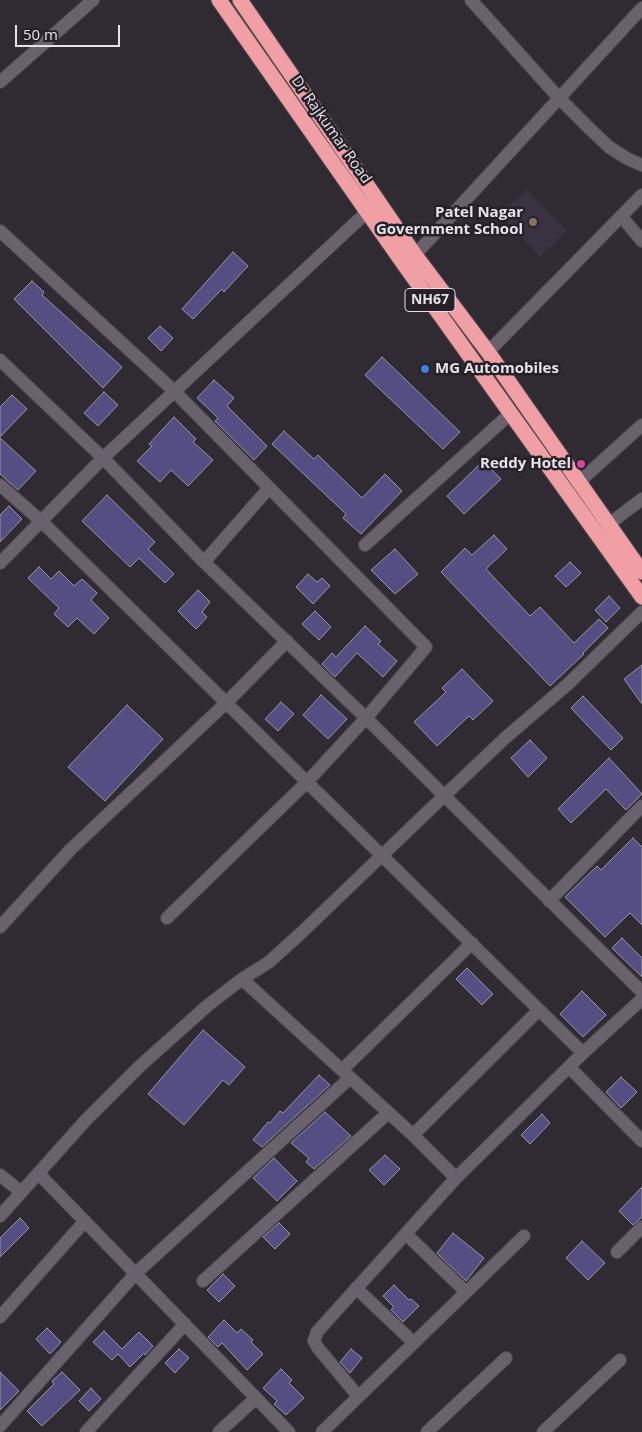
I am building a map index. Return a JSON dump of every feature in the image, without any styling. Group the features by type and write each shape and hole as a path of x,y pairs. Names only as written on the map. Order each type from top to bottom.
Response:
{"highway":[{"name":"Dr Rajkumar Road","path":"219,0 367,212 488,352 642,572"},
{"name":"Dr Rajkumar Road","path":"240,0 511,413 642,598"}],"street":[{"path":"0,82 93,0"},
{"path":"472,0 559,98 609,146 628,159 642,164"},
{"path":"409,259 642,8"},
{"path":"488,352 642,195"},
{"path":"0,563 103,458 367,212"},
{"path":"621,216 642,240"},
{"path":"0,231 174,391 426,647 366,718 307,782 167,918"},
{"path":"0,360 103,458 204,562 366,718 642,992"},
{"path":"365,545 511,413"},
{"path":"579,482 642,425"},
{"path":"0,485 41,521 583,1053"},
{"path":"204,562 269,488"},
{"path":"609,524 642,499"},
{"path":"0,1216 86,1120 140,1066 207,1006 242,979 269,962 504,739 568,684 642,612"},
{"path":"0,927 71,849 226,703 287,641"},
{"path":"549,901 642,806"},
{"path":"0,1426 136,1273 346,1074 472,943"},
{"path":"242,979 413,1135 456,1178"},
{"path":"358,1396 318,1348 314,1341 317,1332 456,1178 583,1053 642,999"},
{"path":"413,1135 539,1010"},
{"path":"569,1067 642,1141"},
{"path":"203,1281 388,1112"},
{"path":"38,1173 289,1432"},
{"path":"0,1175 21,1192"},
{"path":"0,1317 85,1221"},
{"path":"617,1252 642,1227"},
{"path":"406,1234 466,1292"},
{"path":"322,1432 524,1236"},
{"path":"356,1288 414,1343"},
{"path":"86,1432 184,1324"},
{"path":"427,1432 506,1358"},
{"path":"543,1432 620,1360"},
{"path":"219,1432 256,1398"}],"shaded area":[{"name":"Patel Nagar Government School","path":"527,189 567,231 540,257 500,214"}],"building":[{"path":"233,252 248,266 224,292 222,289 193,319 182,309"},
{"path":"32,281 44,292 42,295 122,367 103,388 14,299"},
{"path":"160,326 173,338 161,351 148,338"},
{"path":"382,357 460,432 443,449 365,375"},
{"path":"214,380 234,398 227,406 267,446 254,460 215,421 218,418 197,398"},
{"path":"104,392 118,405 98,426 84,413"},
{"path":"12,395 27,409 0,437 0,407"},
{"path":"174,417 196,439 193,442 213,460 188,486 171,470 160,482 137,461 152,446 149,444"},
{"path":"284,431 314,459 318,455 362,498 385,474 402,491 361,534 343,518 346,514 272,444"},
{"path":"0,438 36,471 18,490 0,474"},
{"path":"483,461 501,479 464,514 447,496"},
{"path":"107,495 155,542 148,549 174,574 165,583 139,558 130,567 82,521"},
{"path":"9,506 22,519 0,542 0,515"},
{"path":"494,535 507,549 486,569 530,616 540,607 574,643 599,619 608,628 550,686 441,572 465,548 472,555"},
{"path":"395,549 418,574 395,594 371,570"},
{"path":"570,562 581,573 566,587 555,576"},
{"path":"39,567 51,579 59,571 74,586 82,579 97,593 91,600 109,618 94,634 77,618 68,627 54,614 59,608 28,578"},
{"path":"308,574 317,582 322,578 330,586 313,604 296,587"},
{"path":"198,590 210,602 202,612 207,617 196,629 178,611"},
{"path":"609,596 620,608 606,622 595,610"},
{"path":"315,611 331,627 319,640 302,624"},
{"path":"365,626 381,641 378,644 397,661 383,677 357,653 335,677 322,664 332,653 336,657"},
{"path":"642,665 642,704 624,679"},
{"path":"462,669 493,701 473,720 469,716 437,746 414,722 446,692 442,688"},
{"path":"321,695 347,719 328,739 303,715"},
{"path":"583,696 623,738 611,750 571,708"},
{"path":"281,702 294,714 278,731 265,719"},
{"path":"127,705 163,739 105,801 68,767"},
{"path":"530,740 547,758 528,777 511,758"},
{"path":"609,758 642,794 626,810 606,789 571,823 558,809"},
{"path":"633,838 642,847 642,925 630,913 605,937 565,897 597,866 601,870"},
{"path":"622,938 642,958 642,977 612,948"},
{"path":"467,968 493,994 482,1005 456,979"},
{"path":"582,991 606,1015 583,1037 560,1014"},
{"path":"203,1030 245,1067 229,1085 223,1080 184,1125 148,1094"},
{"path":"319,1075 330,1085 262,1147 253,1140 268,1122 270,1123 280,1111 283,1113"},
{"path":"621,1077 637,1092 621,1108 606,1092"},
{"path":"325,1112 351,1136 314,1169 306,1162 309,1158 291,1143"},
{"path":"542,1114 550,1123 530,1144 521,1135"},
{"path":"385,1155 400,1169 384,1185 369,1170"},
{"path":"274,1158 297,1181 277,1201 253,1178"},
{"path":"642,1187 642,1217 633,1225 619,1211"},
{"path":"20,1218 29,1228 0,1257 0,1238"},
{"path":"279,1223 290,1234 275,1249 263,1237"},
{"path":"453,1233 484,1258 466,1281 437,1253"},
{"path":"582,1241 605,1263 588,1280 566,1258"},
{"path":"223,1274 235,1286 219,1302 207,1290"},
{"path":"394,1285 409,1300 411,1299 419,1306 403,1322 391,1310 394,1307 383,1296"},
{"path":"224,1320 237,1333 241,1329 253,1340 251,1342 263,1354 247,1370 222,1343 218,1347 208,1337"},
{"path":"47,1328 61,1342 50,1354 36,1339"},
{"path":"104,1331 122,1349 139,1332 153,1346 130,1367 118,1354 112,1360 93,1342"},
{"path":"179,1349 189,1358 175,1373 165,1363"},
{"path":"351,1349 362,1358 350,1373 340,1362"},
{"path":"281,1369 292,1380 289,1383 304,1398 286,1415 274,1404 277,1401 263,1388"},
{"path":"0,1372 19,1391 0,1410"},
{"path":"62,1372 80,1390 42,1426 27,1411 54,1384 52,1381"},
{"path":"91,1388 101,1399 89,1411 79,1401"}],"place":[{"name":"Patel Nagar Government School","path":"533,222"},
{"name":"MG Automobiles","path":"425,369"},
{"name":"Reddy Hotel","path":"581,464"}]}
